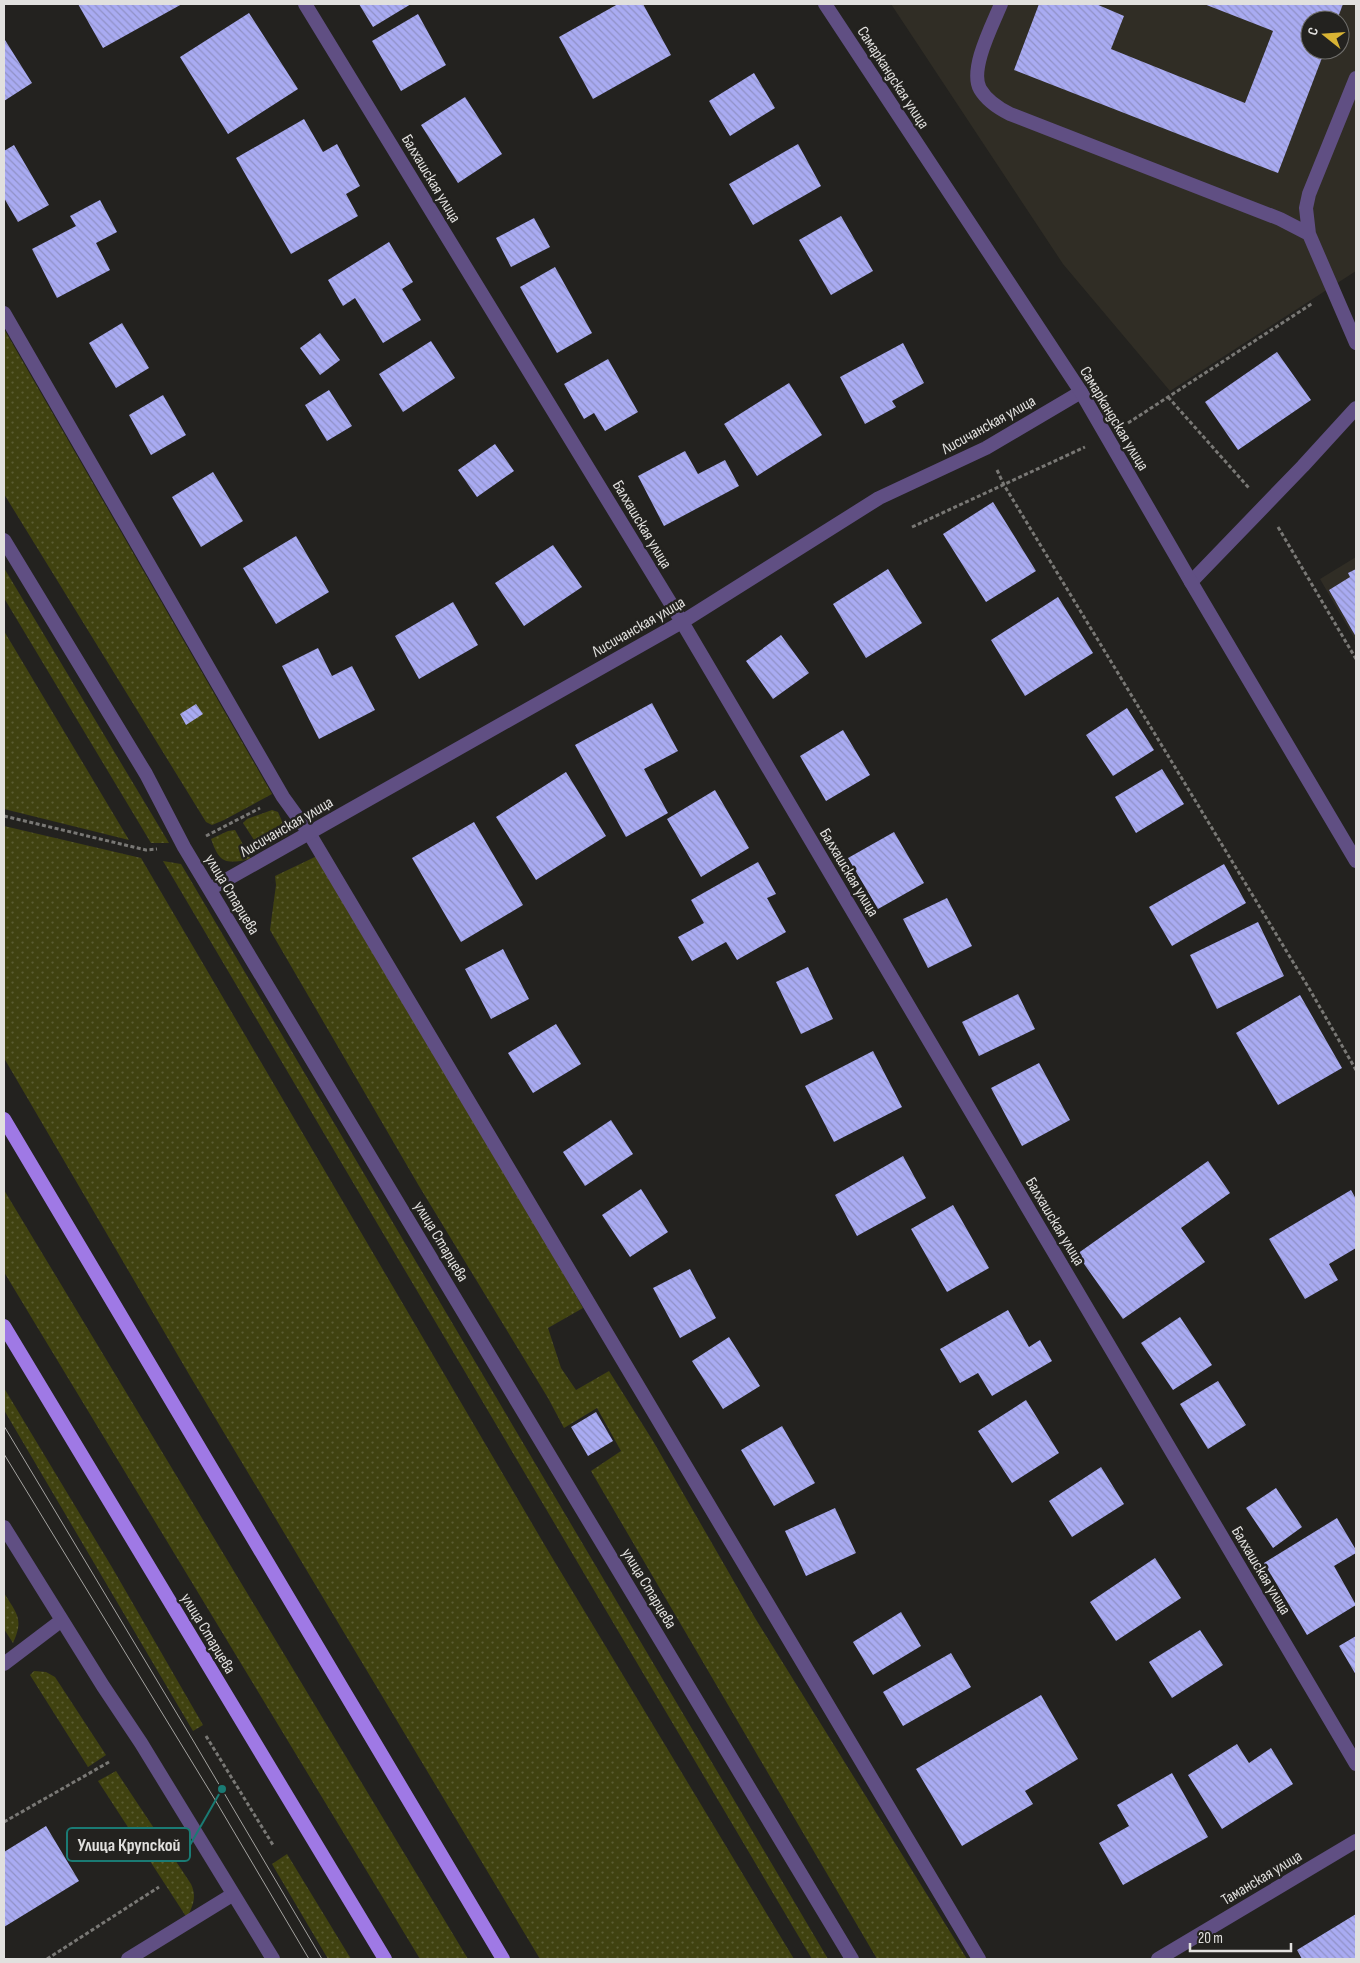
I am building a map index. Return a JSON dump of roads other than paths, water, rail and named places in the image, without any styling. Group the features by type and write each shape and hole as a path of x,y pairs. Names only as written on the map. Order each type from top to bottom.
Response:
{"main road":[{"path":"4,1120 503,1959"},
{"name":"улица Старцева","path":"4,1326 384,1959"}],"street":[{"name":"Балхашская улица","path":"305,4 682,622 1356,1764"},
{"name":"Самаркандская улица","path":"825,4 1081,392 1356,861"},
{"path":"1001,4 977,70 979,87 987,99 998,108 1280,218 1309,234"},
{"path":"1356,78 1309,194 1306,208 1309,234 1356,343"},
{"path":"4,313 283,797 309,833 978,1959"},
{"name":"Лисичанская улица","path":"210,889 682,622 879,498 986,448 1081,392"},
{"path":"1191,582 1304,466 1356,408"},
{"name":"улица Старцева","path":"4,540 146,774 184,847 852,1959"},
{"path":"4,1527 141,1743 232,1895 273,1959"},
{"path":"4,1664 62,1620"},
{"name":"Таманская улица","path":"1158,1959 1356,1841"},
{"path":"128,1959 232,1895"}],"tram line":[{"path":"4,1426 322,1959"},
{"path":"4,1454 214,1798 309,1959"}],"place":[{"name":"Улица Крупской","path":"222,1789"}]}
